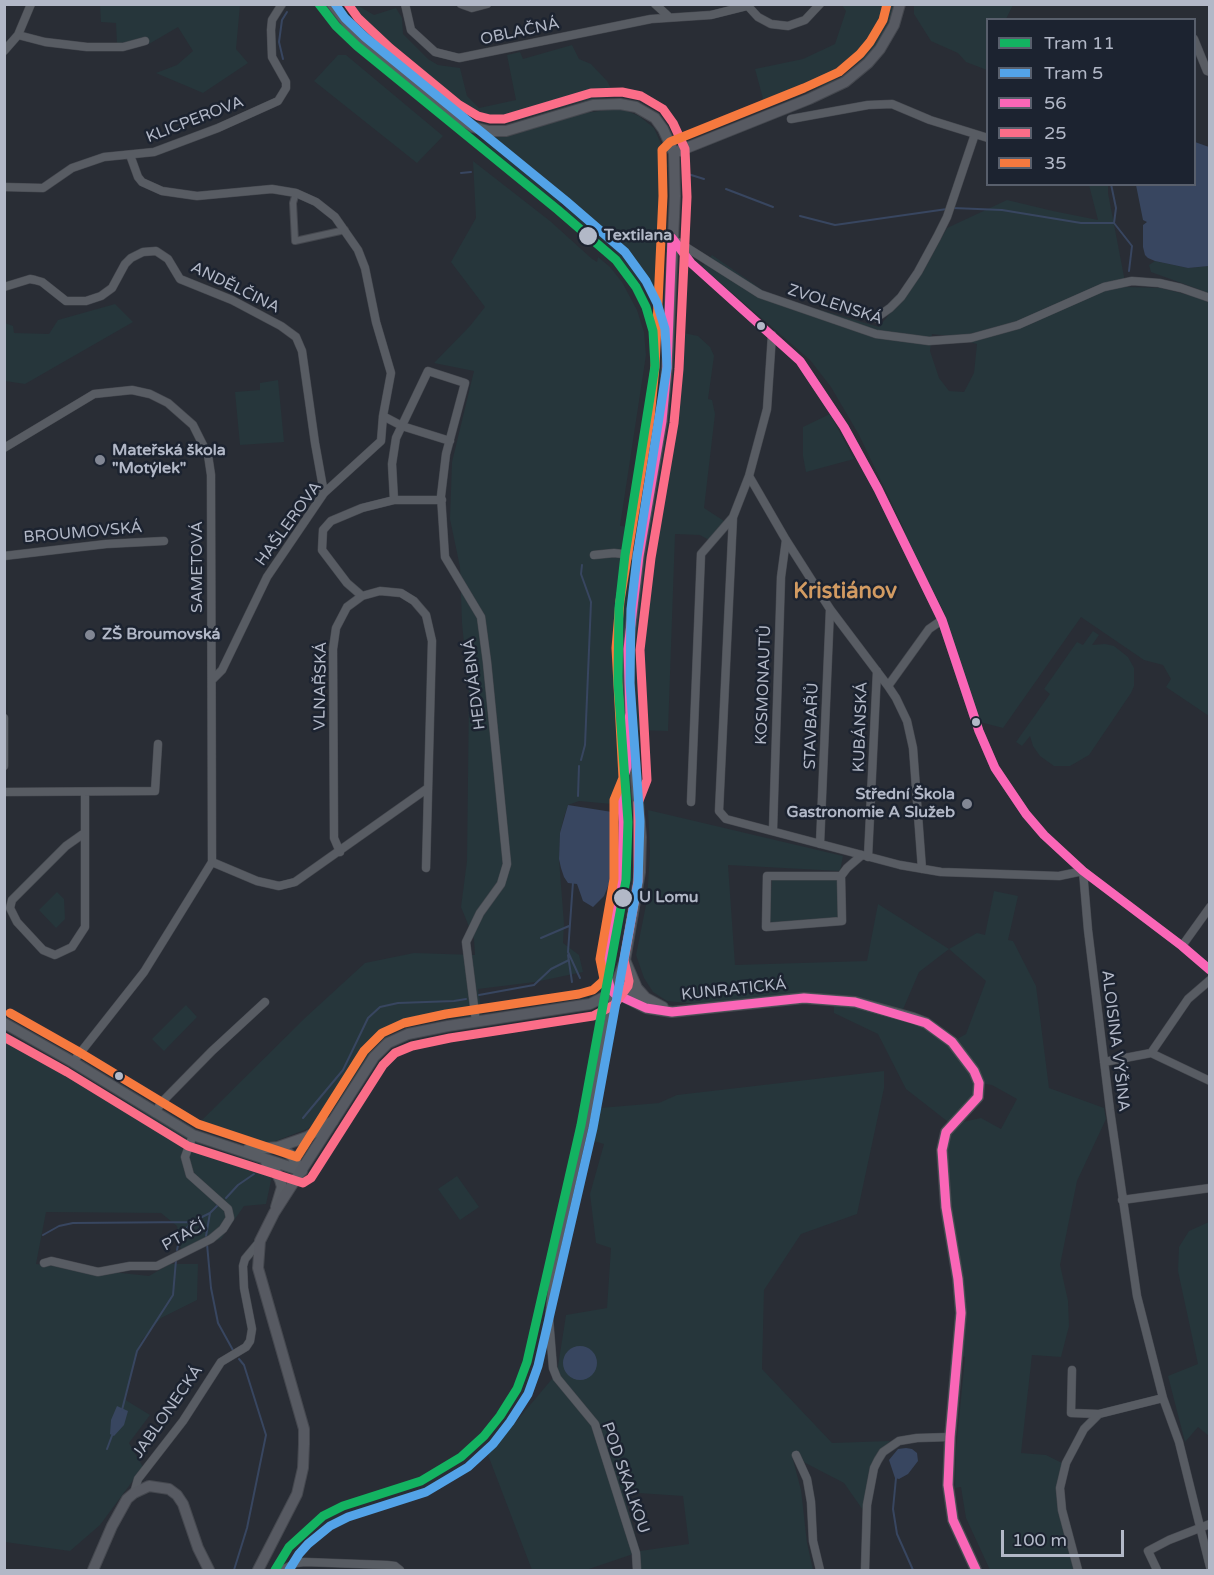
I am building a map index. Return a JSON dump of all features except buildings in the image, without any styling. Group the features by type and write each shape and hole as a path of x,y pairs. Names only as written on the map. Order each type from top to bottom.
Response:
{"main road":[{"path":"614,989 625,960 640,872 641,837 630,713 628,649 639,556 662,421 667,368 675,196 674,153 809,99 845,82 868,63 880,49 894,25 900,4"},
{"name":"JABLONECKÁ","path":"258,1570 297,1494 303,1468 303,1429 258,1268 260,1240 274,1213 374,1057 388,1043 408,1034 582,1006 598,1001 614,989"},
{"name":"JABLONECKÁ","path":"134,1493 149,1486 170,1489 177,1495 183,1504 198,1548 209,1570"},
{"path":"93,1570 112,1526 127,1500 134,1493"}],"street":[{"path":"5,48 18,34 31,4"},
{"path":"332,4 349,26 374,50 451,114 473,127 489,131 506,131 593,105 620,104 636,107 655,118 674,153"},
{"name":"OBLAČNÁ","path":"405,4 411,30 435,52 459,58 668,16 711,15 746,5"},
{"path":"461,4 472,8 487,4"},
{"path":"655,4 668,16"},
{"path":"746,5 758,17 771,24 788,26 805,20 820,4"},
{"name":"KLICPEROVA","path":"4,187 43,188 72,168 104,157 154,152 218,128 278,101 286,88 286,82 272,57 272,20 280,5"},
{"path":"18,34 45,42 87,47 123,47 145,42"},
{"path":"1196,43 1209,72"},
{"path":"791,119 868,105 892,104 930,120 986,138"},
{"path":"876,318 890,308 913,280 949,210 975,134"},
{"path":"130,155 142,182 162,191 197,196 272,189 296,193 293,203 295,241 345,230"},
{"name":"HAŠLEROVA","path":"212,680 222,670 267,577 324,494 381,441 391,373 376,322 365,267 358,250 334,217 316,202 296,193"},
{"path":"672,238 691,263 800,362 844,427 878,489 942,620 979,731 996,768 1026,814 1044,836 1083,871 1182,946 1209,970"},
{"name":"ZVOLENSKÁ","path":"672,238 760,294 876,334 929,341 971,338 1018,325 1104,287 1132,281 1159,283 1209,298"},
{"name":"ANDĚLČINA","path":"4,286 30,279 42,282 61,299 72,302 86,301 112,288 125,264 131,258 143,252 156,251 168,259 180,279 232,300 281,326 296,337 302,351 324,494"},
{"path":"866,331 883,307"},
{"path":"772,335 768,410 749,476 733,517 719,811 726,819 922,869 941,872 1059,876 1083,871"},
{"name":"HEDVÁBNÁ","path":"402,426 428,371 465,383 446,454 441,500 446,557 481,617 507,864 501,884 480,913 466,942 476,1022"},
{"name":"SAMETOVÁ","path":"4,448 94,394 132,390 150,394 168,403 194,425 208,455 211,476 212,862"},
{"path":"383,416 402,426 450,441"},
{"path":"394,500 392,464 396,438 402,426"},
{"path":"749,476 830,609 888,686 907,721 913,748 922,869"},
{"path":"426,868 432,641 426,615 414,601 401,593 380,591 362,596 347,583 322,550 323,530 330,521 362,508 394,500 441,500"},
{"path":"691,802 701,554 733,517"},
{"name":"KOSMONAUTŮ","path":"773,830 781,577 786,540"},
{"name":"BROUMOVSKÁ","path":"4,556 106,544 164,541"},
{"path":"594,555 639,556"},
{"name":"VLNAŘSKÁ","path":"340,852 334,838 333,648 336,628 347,607 362,596"},
{"name":"STAVBAŘŮ","path":"820,844 830,609"},
{"path":"888,686 929,629 942,620"},
{"name":"KUBÁNSKÁ","path":"865,856 877,671"},
{"path":"4,718 4,766"},
{"path":"4,792 155,791 158,744"},
{"path":"73,1062 144,972 212,862 257,881 279,886 295,882 428,788"},
{"path":"83,834 66,846 12,900 10,909 17,922 43,950 54,955 72,947 85,927 83,834 85,793"},
{"path":"841,849 847,868"},
{"path":"841,876 767,876 766,927 842,921 841,876 847,868 865,856"},
{"name":"ALOISINA VÝŠINA","path":"1083,871 1104,1062 1137,1296 1163,1398 1179,1442 1209,1567"},
{"path":"1182,946 1209,907"},
{"name":"KUNRATICKÁ","path":"625,960 632,979 646,998 672,1012"},
{"path":"1151,1053 1188,999 1209,980"},
{"name":"KUNRATICKÁ","path":"614,989 672,1012 804,998 855,1002 920,1020 952,1042 969,1064 979,1083 978,1097 946,1132 942,1150 946,1207 961,1313 948,1485 953,1520 976,1570"},
{"name":"POD SKALKOU","path":"614,989 557,1246 549,1318 553,1368 557,1378 595,1424 636,1553 636,1570"},
{"path":"155,1113 161,1103 204,1059 265,1002"},
{"path":"4,1023 193,1135 302,1171"},
{"path":"1104,1062 1151,1053 1209,1081"},
{"path":"235,1149 259,1150 278,1147 307,1137 336,1119"},
{"name":"PTAČÍ","path":"44,1263 51,1261 98,1272 130,1266 157,1266 211,1239 224,1229 230,1218 228,1209 190,1175 185,1157 193,1135"},
{"path":"278,1147 291,1155 302,1171"},
{"path":"264,1160 276,1172 282,1187 274,1213"},
{"path":"1122,1200 1209,1188"},
{"name":"JABLONECKÁ","path":"134,1493 138,1479 183,1421 221,1362 246,1347 252,1337 243,1266 245,1258 260,1240"},
{"path":"1072,1370 1071,1413 1099,1414 1163,1398"},
{"path":"1078,1570 1062,1510 1060,1488 1066,1463 1084,1429 1099,1414"},
{"path":"865,1570 867,1505 874,1468 883,1452 899,1441 950,1437"},
{"path":"796,1455 807,1479 813,1541 820,1570"},
{"path":"1157,1570 1148,1551 1169,1539 1209,1524"},
{"path":"282,1570 296,1563 305,1562 387,1565 395,1566 400,1570"}],"shaded area":[{"path":"914,4 1013,5 1006,18 986,18 986,70 966,62 958,53 931,41 914,14"},
{"path":"100,5 240,5 236,49 248,63 203,93 156,73 177,65 193,51 178,27 149,44 145,37 117,45 116,23 101,22"},
{"path":"344,5 357,5 374,15 396,8 402,18 403,34 428,59 438,65 460,68 467,96 479,108 516,100 507,55 520,52 523,59 572,45 579,59 591,64 607,81 615,96 584,101 505,124 481,121 462,114 416,78 356,22"},
{"path":"842,5 893,5 892,15 878,43 866,57 830,83 765,106 755,69 803,59 835,44 846,11"},
{"path":"338,55 346,55 443,136 417,163 314,81"},
{"path":"615,109 639,116 654,128 665,153 668,167 663,167 667,181 667,193 663,273 658,301 654,301 655,307 658,307 658,317 645,290 614,250 566,211 562,203 558,205 483,142 488,136 512,135 585,113"},
{"path":"473,161 550,221 591,258 597,262 598,257 610,267 622,282 637,310 644,332 646,355 620,526 650,527 672,401 679,332 698,336 710,347 714,356 708,399 712,400 715,414 704,508 724,521 709,540 700,535 675,534 668,731 637,730 645,807 579,801 568,805 564,817 560,833 559,859 564,924 563,943 579,955 583,972 535,982 478,989 482,1015 429,1020 396,1030 375,1045 330,1114 307,1129 273,1142 252,1145 229,1138 201,1121 306,1017 365,963 414,953 475,955 474,939 461,907 467,861 469,694 462,623 460,567 450,519 452,462 474,371 434,363 485,307 451,262 476,218"},
{"path":"1089,186 1108,186 1126,287 1161,288 1204,299 1209,303 1209,716 1166,687 1171,679 1163,665 1144,660 1081,617 1003,728 980,722 942,608 906,541 905,531 859,435 831,387 810,360 702,267 712,255 764,291 879,327 923,272 947,228 1007,200 1098,220","holes":["932,334 977,344 974,373 964,392 949,391 939,378 930,351"]},
{"path":"1155,261 1188,268 1209,266 1209,293 1151,272 1149,265"},
{"path":"115,304 133,322 25,384 5,381 5,323 13,326 14,333 49,334 58,320"},
{"path":"278,380 284,442 240,445 235,392 260,390 260,383"},
{"path":"830,414 854,459 806,472 803,456 803,427"},
{"path":"1093,631 1099,635 1092,645 1114,646 1128,657 1134,668 1134,686 1089,755 1070,766 1054,766 1040,756 1030,736 1022,746 1016,742 1050,694 1044,689 1077,642 1083,645"},
{"path":"648,810 843,856 840,871 728,865 735,965 867,961 878,904 949,949 977,933 985,935 994,891 1018,896 1008,940 1013,941 1036,986 1049,1088 1104,1108 1106,1119 1077,1181 1060,1265 1068,1301 1069,1326 1061,1357 1032,1355 1021,1453 1046,1455 1062,1463 1057,1494 1074,1570 990,1570 966,1518 961,1487 955,1488 956,1450 965,1357 958,1355 961,1313 942,1176 952,1125 906,1089 878,1034 834,1013 834,1000 717,1006 667,1001 653,992 644,978 636,955 647,900 650,851","holes":["949,949 986,981 966,1034 952,1042 901,1014 919,972","979,1083 992,1085 1017,1099 1001,1129 981,1118 954,1124 978,1097"]},
{"path":"840,877 840,919 769,923 772,880"},
{"path":"57,892 64,899 65,919 56,928 39,910"},
{"path":"186,1005 197,1017 164,1051 152,1039"},
{"path":"4,1034 215,1152 245,1158 272,1176 266,1204 244,1206 221,1239 181,1251 177,1226 161,1213 46,1212 36,1264 149,1276 170,1264 198,1264 197,1300 161,1318 141,1341 124,1399 150,1415 129,1443 143,1467 100,1525 70,1551 5,1542"},
{"path":"884,1071 884,1088 857,1214 801,1234 764,1290 762,1369 832,1443 890,1441 879,1452 868,1482 863,1510 844,1483 792,1456 801,1490 807,1543 813,1570 641,1570 639,1552 586,1570 532,1570 488,1455 557,1373 566,1315 607,1308 611,1248 596,1243 590,1194 604,1144 590,1140 600,1108 659,1103 677,1095","holes":["623,1492 683,1496 689,1544 640,1551"]},
{"path":"457,1176 479,1207 460,1220 438,1189"},
{"path":"1209,1222 1209,1436 1198,1427 1185,1442 1168,1376 1198,1364 1178,1271 1179,1247 1189,1231"}],"water":[{"path":"1196,142 1209,147 1209,266 1188,268 1148,258 1143,247 1143,225 1147,222 1143,220 1136,186 1196,186"},
{"path":"568,805 612,812 614,851 611,879 604,896 593,907 583,901 577,884 568,883 561,868 560,833"},
{"path":"580,1346 592,1351 597,1363 592,1375 580,1380 568,1375 563,1363 568,1351"},
{"path":"117,1406 128,1411 124,1425 114,1436 110,1434 111,1420"},
{"path":"906,1448 917,1453 918,1461 908,1474 899,1479 895,1478 889,1460 898,1449"}],"waterway":[{"path":"283,59 279,42 282,20 287,12"},
{"path":"461,173 471,172"},
{"path":"688,174 704,179"},
{"path":"953,208 1002,210 1081,223 1114,223 1116,208 1111,186"},
{"path":"726,189 773,207"},
{"path":"800,216 835,225 947,209"},
{"path":"1114,223 1132,246 1129,271"},
{"path":"581,760 585,745 591,602 581,574 582,565"},
{"path":"578,796 579,766"},
{"path":"573,882 568,952 580,978"},
{"path":"541,938 569,926"},
{"path":"568,955 572,982"},
{"path":"479,995 534,985 551,969 569,960"},
{"path":"303,1118 343,1070 368,1018 380,1007 398,1003 466,999"},
{"path":"226,1198 238,1185 254,1174"},
{"path":"206,1236 210,1213 219,1204"},
{"path":"177,1250 180,1236 192,1222 210,1213"},
{"path":"43,1235 59,1226 73,1223 192,1222"},
{"path":"207,1244 211,1288 218,1323 234,1352"},
{"path":"122,1410 137,1351 173,1295 176,1260"},
{"path":"234,1570 247,1528 266,1435 244,1365 239,1359"},
{"path":"107,1449 113,1433"},
{"path":"896,1478 893,1509 897,1534 913,1570"}],"tram line":[{"name":"11","path":"275,1570 289,1547 323,1516 343,1506 421,1481 461,1457 484,1436 500,1416 517,1389 527,1362 581,1125 626,880 628,822 618,683 619,608 625,555 655,366 653,331 646,307 636,287 616,260 357,46 336,26 319,4"},
{"name":"5","path":"289,1570 308,1544 330,1526 348,1517 426,1492 468,1467 493,1444 510,1422 528,1394 538,1366 593,1128 638,882 640,821 630,683 631,609 667,367 665,329 657,303 646,281 625,252 365,37 345,18 335,4"}],"transit line":[{"name":"25","path":"4,1037 67,1072 188,1146 303,1183 311,1178 383,1065 395,1053 412,1046 450,1038 593,1016 614,1005 628,986 624,960 638,881 638,803 647,780 640,650 651,558 674,423 679,369 687,197 685,149 673,123 663,109 641,96 622,92 591,93 504,119 478,116 458,104 390,48 358,18 348,4"},
{"name":"35","path":"10,1013 198,1124 297,1157 364,1051 382,1033 404,1023 446,1014 579,994 593,990 602,982 604,979 600,959 614,879 614,800 623,778 616,648 620,601 650,419 655,367 663,196 662,150 670,142 839,72 870,42 883,20 887,4"},
{"name":"56","path":"672,238 667,368 662,421 639,556 628,649 630,713 627,729 627,767 621,786 622,877 606,973 611,990 615,994 646,1008 672,1012 804,998 855,1002 926,1023 952,1042 974,1071 979,1083 978,1097 946,1132 942,1150 946,1207 961,1313 948,1485 953,1520 976,1570"},
{"name":"56","path":"672,238 691,263 800,361 844,427 878,489 942,620 979,731 995,768 1026,814 1044,835 1083,871 1210,970"}],"place":[{"name":"Textilana","path":"588,236"},
{"name":"Mateřská škola \"Motýlek\"","path":"100,460"},
{"name":"ZŠ Broumovská","path":"90,635"},
{"name":"Střední Škola Gastronomie A Služeb","path":"967,804"},
{"name":"U Lomu","path":"623,898"}],"district":[{"name":"Kristiánov","path":"845,592"}]}
